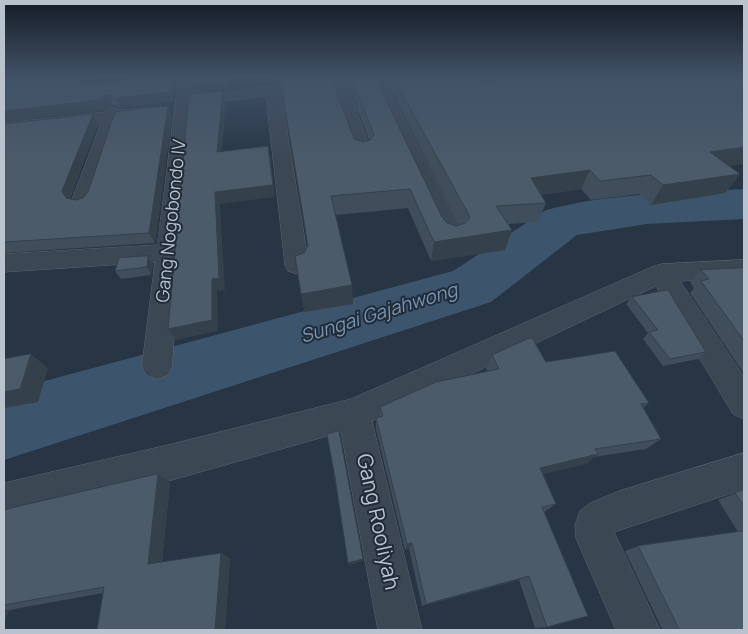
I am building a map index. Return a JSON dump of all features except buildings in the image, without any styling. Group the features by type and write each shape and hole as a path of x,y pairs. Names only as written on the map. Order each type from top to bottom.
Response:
{"street":[{"path":"5,130 170,107"},
{"name":"Gang Nogobondo IV","path":"157,366 183,107"},
{"path":"275,107 297,265"},
{"path":"348,107 362,153"},
{"path":"386,107 452,235"},
{"path":"82,202 112,114"},
{"path":"4,263 169,253"},
{"path":"4,502 172,462 354,414 661,273 744,269"},
{"path":"661,273 744,404"},
{"name":"Gang Rooliyah","path":"354,414 400,630"},
{"path":"638,630 596,538 594,525 603,516 622,509 744,472"}],"waterway":[{"name":"Sungai Gajahwong","path":"4,426 471,287 563,221 647,209 744,204"}]}
